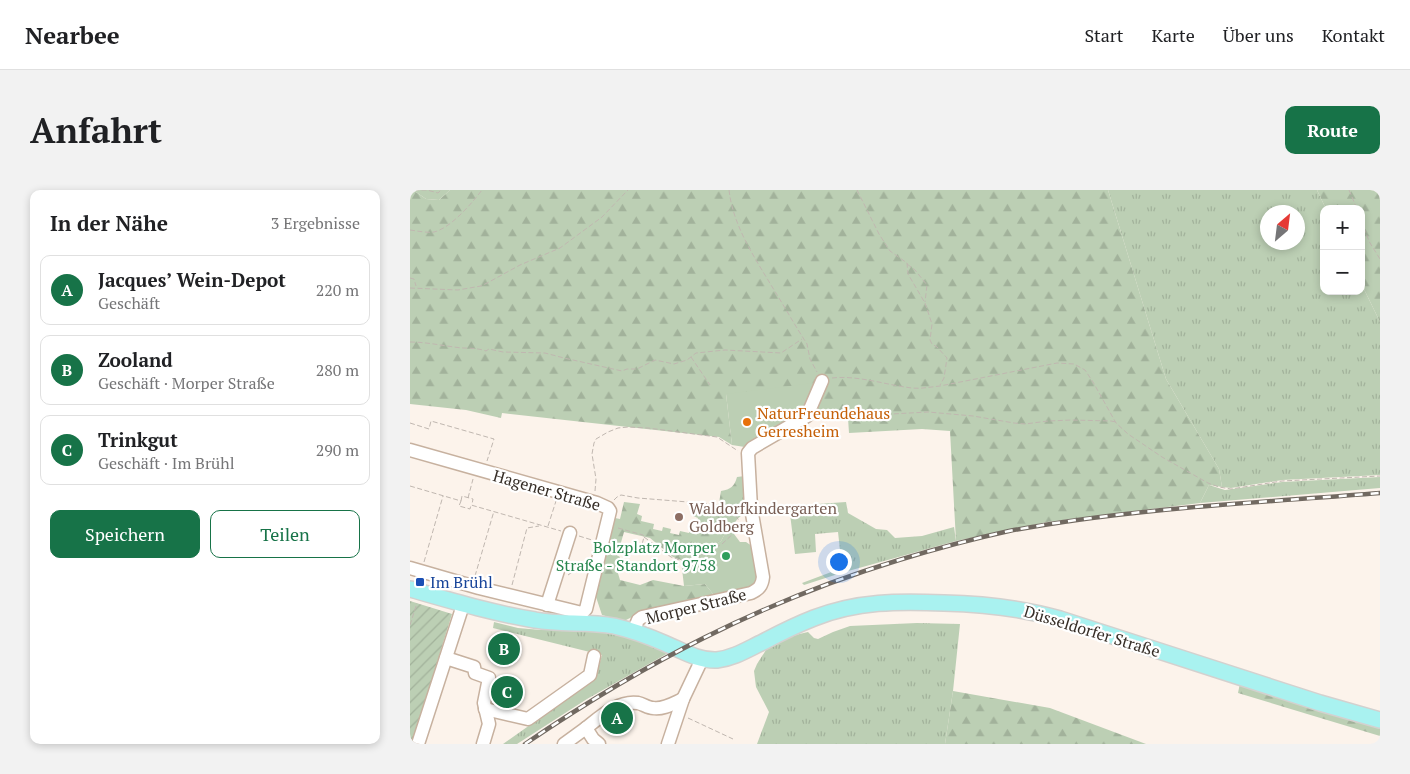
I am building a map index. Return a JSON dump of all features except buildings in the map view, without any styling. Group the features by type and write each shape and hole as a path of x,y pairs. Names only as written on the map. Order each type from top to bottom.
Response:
{"main road":[{"name":"Morper Straße","path":"414,595 536,620 613,626 709,659"},
{"name":"Düsseldorfer Straße","path":"709,659 736,655 795,626 850,607 906,601 985,605 1030,611 1060,619 1320,703 1380,720"}],"street":[{"path":"747,457 752,448 807,416 822,382"},
{"name":"Hagener Straße","path":"410,450 597,503 608,508 610,511 603,543 584,612 580,613 547,605"},
{"name":"Morper Straße","path":"633,632 638,620 642,617 751,593 759,589 763,577 748,514 747,457"},
{"path":"416,570 547,605 570,533"},
{"path":"418,744 463,605"},
{"path":"485,709 528,719 590,675 594,656"},
{"path":"446,658 474,667 475,673 489,678 484,703 489,724 484,744"},
{"path":"668,744 683,699 709,659"},
{"path":"564,744 604,714 624,704 638,703 655,709 683,699"},
{"path":"586,728 593,739 599,744"}],"path":[{"path":"414,190 427,190 438,193 442,190"},
{"path":"410,230 427,232 438,230 464,212 482,190"},
{"path":"410,288 458,290 481,286 520,265 560,248 602,217 628,190"},
{"path":"729,190 734,215 743,235 754,257 807,344 810,359 822,382 836,377 922,388 1056,363 1067,363 1080,367 1089,376 1116,422 1128,434 1162,457 1224,489 1282,481 1380,476"},
{"path":"1349,190 1355,205"},
{"path":"858,191 879,234 890,251 915,270 927,285 925,303"},
{"path":"1365,231 1380,259"},
{"path":"906,264 908,274 925,303 932,324 930,340 947,358 944,378 940,386"},
{"path":"410,278 414,279 416,288"},
{"path":"410,342 423,342 486,351 489,349 503,352 545,353 622,371 627,369 637,370 655,360 674,364 687,360 696,353 725,350 781,353 803,338"},
{"path":"690,356 710,384"},
{"path":"807,416 838,418 940,412 1025,424 1072,420 1116,422"},
{"path":"410,423 429,429 431,421 494,439 468,498"},
{"path":"597,503 592,447 596,439 618,428 648,428 717,437 747,457"},
{"path":"410,486 461,501"},
{"path":"548,527 558,493"},
{"path":"621,495 714,504 734,512 748,514"},
{"path":"416,570 443,496"},
{"path":"462,496 468,498 473,500 470,509 459,506 462,496"},
{"path":"471,505 603,543"},
{"path":"472,586 494,511"},
{"path":"510,596 527,528 541,525"},
{"path":"607,525 640,533 671,557 685,562 691,561 722,544 735,532"},
{"path":"637,551 640,552 644,537"},
{"path":"580,567 589,569"},
{"path":"410,625 414,595"},
{"path":"678,714 732,739"}],"green space":[{"path":"410,190 426,199 439,200 450,190 1108,190 1166,379 1219,469 1222,487 1209,485 1200,503 1047,522 956,541 950,431 922,429 849,433 848,418 807,417 726,394 732,445 719,437 502,413 501,418 466,410 410,404"},
{"path":"413,190 450,190 439,200 426,199"},
{"path":"1108,190 1317,190 1324,205 1320,205 1320,295 1365,295 1365,291 1380,322 1380,475 1282,480 1231,488 1222,487 1219,469 1166,379"},
{"path":"1317,190 1380,190 1380,322 1365,291 1365,205 1324,205"},
{"path":"817,384 806,416 751,448 732,445 726,394"},
{"path":"745,476 748,512 736,521 734,526 727,530 721,541 692,558 681,560 673,557 650,538 624,532 620,546 609,543 615,518 620,519 624,502 640,504 637,514 642,516 641,521 654,524 653,529 662,531 663,527 671,529 670,533 679,535 680,531 689,533 691,525 696,526 698,518 691,515 692,506 716,509 721,491 732,487 737,477"},
{"path":"1380,477 1380,488 1200,503 1209,485 1225,490 1282,482"},
{"path":"846,502 848,513 876,529 887,530 895,538 922,536 954,527 956,541 804,585 802,583 842,568 838,532 815,534 816,552 795,554 789,506"},
{"path":"734,526 734,534 740,542 746,542 755,548 758,584 713,599 713,594 705,584 684,586 681,560 692,558 721,541 727,530"},
{"path":"607,551 620,557 617,570 620,580 640,585 653,580 684,586 705,584 713,594 713,599 642,612 624,621 602,615 596,597"},
{"path":"410,601 452,614 412,744 410,744"},
{"path":"494,622 518,628 541,630 583,628 634,636 670,652 587,699 517,744 503,744 595,679 602,655 493,628"},
{"path":"917,623 960,624 945,744 757,744 769,712 756,687 754,671 766,650 791,636 808,632 818,639 850,626"},
{"path":"1240,683 1380,726 1380,736 1238,693"},
{"path":"953,691 1050,708 1146,744 945,744"}],"railway":[{"path":"525,744 614,687 705,637 799,595 913,556 1009,531 1055,523 1194,507 1380,493"}],"place":[{"name":"NaturFreundehaus Gerresheim","path":"747,422"},
{"name":"Waldorfkindergarten Goldberg","path":"679,517"},
{"name":"Bolzplatz Morper Straße - Standort 9758","path":"726,556"},
{"name":"Im Brühl","path":"420,582"},
{"name":"Zooland","path":"504,649"},
{"name":"Trinkgut","path":"507,692"},
{"name":"Jacques’ Wein-Depot","path":"617,718"}]}
